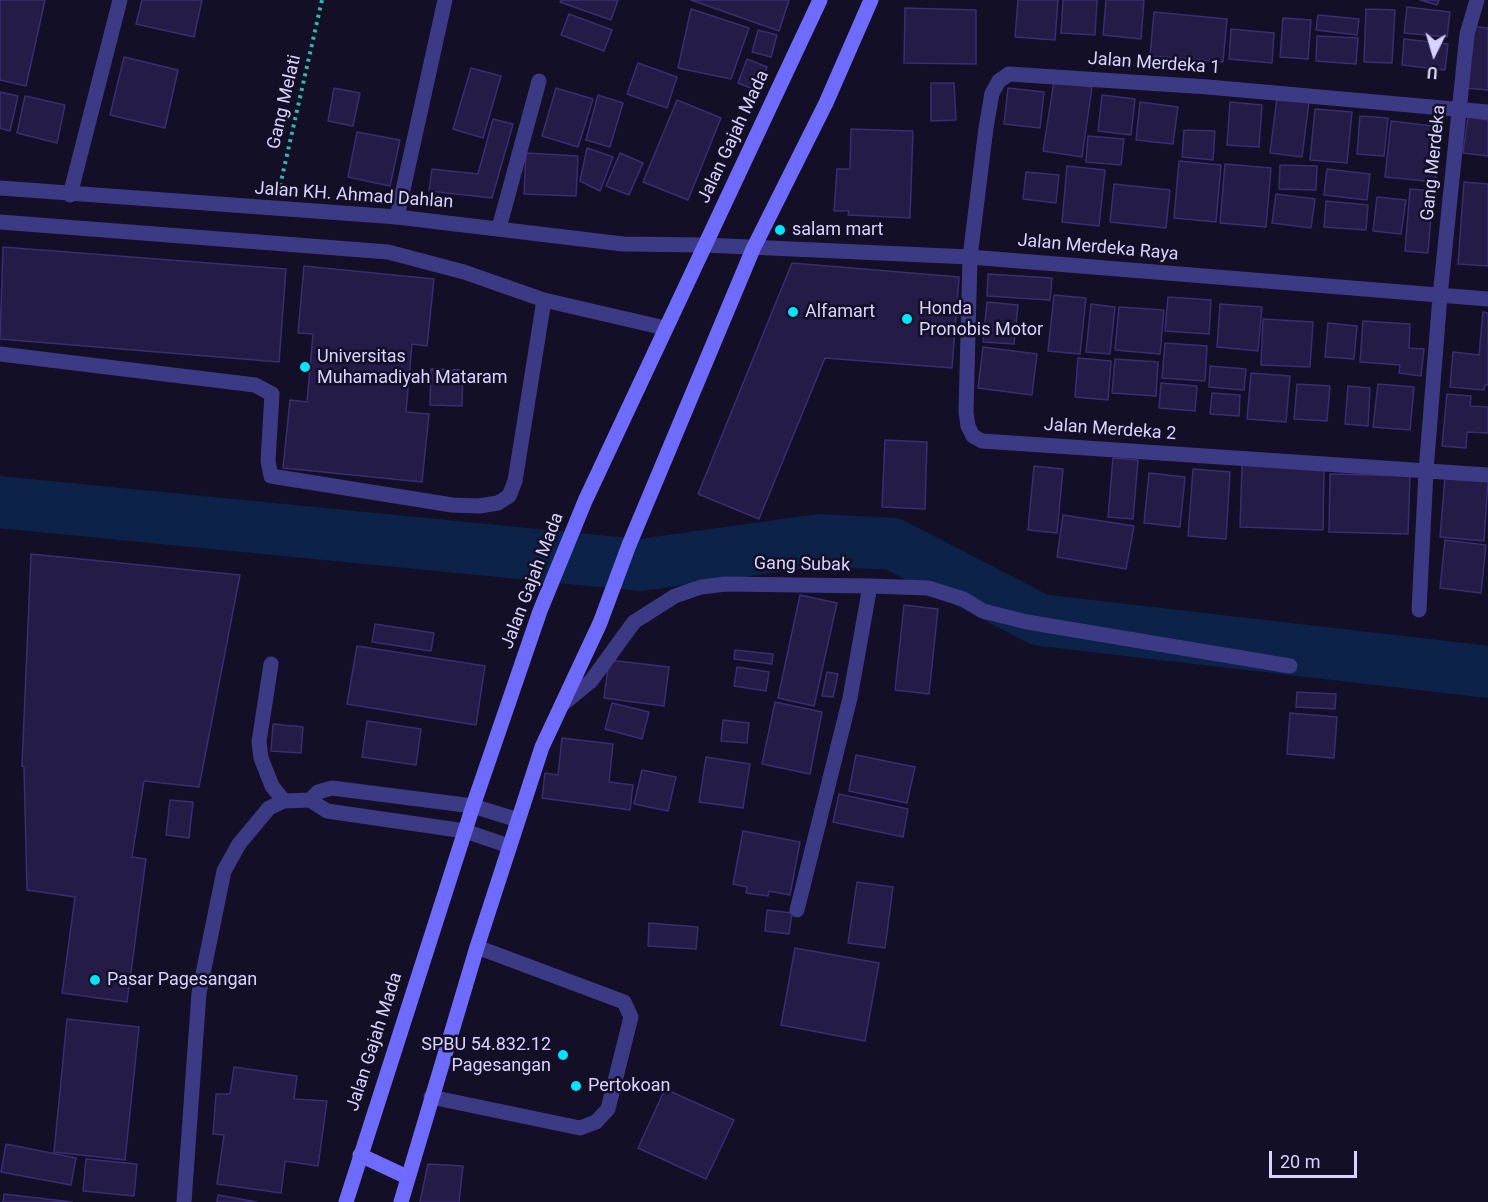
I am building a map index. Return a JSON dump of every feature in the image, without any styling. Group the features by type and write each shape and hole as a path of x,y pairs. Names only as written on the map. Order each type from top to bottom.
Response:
{"main road":[{"name":"Jalan Gajah Mada","path":"346,1202 473,806 540,610 568,542 665,328 698,264 704,245 820,0"},
{"path":"401,1202 477,947 542,747 600,623 629,545 753,249 826,103 871,0"},
{"path":"360,1155 407,1177"}],"street":[{"path":"70,195 120,0"},
{"path":"397,218 445,0"},
{"name":"Gang Merdeka","path":"1440,296 1467,34 1477,0"},
{"name":"Jalan Merdeka 1","path":"970,257 989,103 999,81 1009,74 1208,87 1488,112"},
{"path":"499,228 539,81"},
{"name":"Jalan KH. Ahmad Dahlan","path":"0,188 397,218 623,244 704,245"},
{"path":"0,222 388,252 464,272 544,300 665,328"},
{"name":"Jalan Merdeka Raya","path":"704,245 970,257 1488,299"},
{"name":"Jalan Merdeka 2","path":"970,257 966,412 968,426 973,436 982,441 1488,475"},
{"path":"1419,610 1426,471 1440,296"},
{"path":"0,354 255,385 272,394 268,461 271,476 452,505 479,506 498,503 509,496 515,481 544,300"},
{"name":"Gang Subak","path":"559,709 591,681 634,622 675,596 701,587 726,584 870,586 850,698 797,910"},
{"path":"870,586 928,588 963,599 983,611 1027,622 1290,666"},
{"path":"271,664 259,742 261,758 272,786 284,801"},
{"path":"310,800 318,792 332,788 473,806 519,820"},
{"path":"184,1202 199,993 220,886 224,871 239,844 269,808 284,801 310,800 327,811 465,831 509,846"},
{"path":"431,1097 580,1128 596,1122 608,1109 631,1017 624,1002 477,947"}],"path":[{"name":"Gang Melati","path":"274,210 322,0"}],"building":[{"path":"0,0 45,0 26,86 0,80"},
{"path":"142,0 202,0 194,37 136,24"},
{"path":"561,0 618,0 611,20 560,2"},
{"path":"691,0 789,0 779,31"},
{"path":"1018,0 1058,0 1055,40 1015,37"},
{"path":"1063,0 1097,0 1095,35 1061,33"},
{"path":"1106,0 1144,0 1141,39 1103,35"},
{"path":"1420,0 1439,0 1437,5"},
{"path":"1407,7 1450,12 1447,37 1404,33"},
{"path":"905,8 976,10 976,64 904,63"},
{"path":"691,9 749,28 731,79 678,68"},
{"path":"1366,9 1395,10 1392,63 1364,62"},
{"path":"1154,12 1227,19 1223,62 1150,56"},
{"path":"569,14 612,30 604,51 561,35"},
{"path":"1318,15 1359,19 1357,35 1316,30"},
{"path":"1283,18 1311,20 1308,59 1280,57"},
{"path":"1471,26 1488,28 1488,90 1465,88"},
{"path":"1231,29 1274,33 1272,63 1229,59"},
{"path":"758,30 777,35 771,57 752,52"},
{"path":"1317,36 1358,38 1356,64 1316,61"},
{"path":"1404,39 1448,44 1445,70 1402,65"},
{"path":"124,57 178,70 165,128 110,115"},
{"path":"747,59 767,67 758,91 738,83"},
{"path":"638,63 677,77 667,108 627,94"},
{"path":"471,68 501,76 483,138 453,129"},
{"path":"1054,81 1092,87 1082,157 1043,151"},
{"path":"931,83 954,83 956,120 931,121"},
{"path":"334,88 360,93 353,126 328,121"},
{"path":"556,88 593,99 578,147 542,136"},
{"path":"1008,88 1044,92 1040,128 1004,124"},
{"path":"0,92 18,96 10,131 0,128"},
{"path":"598,95 623,103 610,147 586,140"},
{"path":"1102,95 1135,99 1131,135 1098,131"},
{"path":"25,96 65,105 57,143 17,133"},
{"path":"1277,98 1309,102 1302,157 1270,153"},
{"path":"677,100 721,118 688,200 643,182"},
{"path":"1140,102 1178,107 1173,144 1136,140"},
{"path":"1230,102 1262,105 1259,147 1227,145"},
{"path":"1315,109 1352,112 1347,163 1310,160"},
{"path":"1360,116 1388,118 1384,156 1357,154"},
{"path":"1468,117 1488,120 1488,156 1463,153"},
{"path":"493,119 513,124 492,198 429,191 432,169 478,174"},
{"path":"1391,121 1441,127 1435,182 1385,177"},
{"path":"851,129 913,131 910,218 848,215 849,211 834,211 837,169 850,169"},
{"path":"1184,130 1215,131 1213,160 1182,157"},
{"path":"357,132 400,140 390,186 348,177"},
{"path":"1088,136 1124,139 1121,165 1086,162"},
{"path":"587,148 613,157 600,191 580,181"},
{"path":"526,153 578,156 576,196 524,194"},
{"path":"620,153 643,163 629,195 606,186"},
{"path":"1179,161 1221,165 1216,222 1174,218"},
{"path":"1225,164 1271,168 1266,227 1220,223"},
{"path":"1280,165 1317,166 1316,190 1279,189"},
{"path":"1067,166 1105,170 1099,226 1062,222"},
{"path":"1327,169 1370,174 1367,200 1324,195"},
{"path":"1026,172 1059,175 1056,203 1023,199"},
{"path":"1464,182 1488,184 1488,266 1458,264"},
{"path":"1114,184 1170,190 1166,228 1110,222"},
{"path":"1410,189 1433,191 1428,253 1405,251"},
{"path":"1276,194 1315,199 1311,228 1272,223"},
{"path":"1377,197 1406,200 1401,234 1373,231"},
{"path":"1326,201 1368,205 1366,230 1324,227"},
{"path":"3,247 286,269 279,362 0,339"},
{"path":"792,263 959,277 952,368 825,358 759,519 698,494"},
{"path":"304,266 434,279 427,346 412,344 406,412 429,414 422,482 283,468 290,400 307,402 313,334 298,333"},
{"path":"988,274 1052,278 1050,300 987,296"},
{"path":"1054,295 1086,298 1080,354 1048,351"},
{"path":"1168,297 1211,300 1209,334 1165,331"},
{"path":"987,302 1018,305 1014,344 983,342"},
{"path":"1091,304 1115,307 1110,354 1086,352"},
{"path":"1220,304 1262,307 1258,351 1217,347"},
{"path":"1119,307 1164,310 1160,354 1115,350"},
{"path":"1483,312 1488,313 1488,385 1485,385 1484,390 1450,387 1453,352 1479,355"},
{"path":"1263,319 1313,322 1310,367 1261,365"},
{"path":"1363,321 1410,324 1409,348 1424,349 1421,376 1399,373 1400,365 1360,362"},
{"path":"1328,323 1357,326 1354,359 1325,357"},
{"path":"1165,343 1207,346 1205,381 1162,378"},
{"path":"983,347 1037,354 1032,395 978,388"},
{"path":"1078,358 1111,361 1108,400 1075,397"},
{"path":"1115,359 1158,362 1156,396 1112,393"},
{"path":"1210,366 1246,369 1244,390 1209,387"},
{"path":"431,369 463,370 462,406 430,405"},
{"path":"1251,373 1290,376 1286,422 1247,419"},
{"path":"1161,383 1197,386 1195,411 1159,408"},
{"path":"1297,384 1330,386 1327,421 1294,419"},
{"path":"1378,384 1414,387 1410,430 1373,427"},
{"path":"1348,386 1370,388 1368,426 1345,424"},
{"path":"1212,393 1240,395 1239,416 1210,414"},
{"path":"1447,394 1471,396 1470,406 1488,407 1488,433 1467,432 1466,448 1442,446"},
{"path":"885,440 927,442 925,509 882,507"},
{"path":"1113,458 1138,460 1133,519 1108,517"},
{"path":"1242,465 1324,468 1323,530 1240,527"},
{"path":"1034,466 1063,469 1057,533 1028,530"},
{"path":"1193,469 1230,472 1226,539 1188,536"},
{"path":"1149,473 1185,477 1180,527 1144,523"},
{"path":"1330,474 1410,476 1408,534 1329,532"},
{"path":"1445,477 1488,480 1484,541 1440,537"},
{"path":"1063,515 1134,526 1126,569 1057,557"},
{"path":"1445,540 1486,545 1481,593 1440,588"},
{"path":"31,554 240,575 199,787 144,781 132,857 146,859 127,1002 62,993 75,897 27,890 24,767 22,766"},
{"path":"800,595 837,603 814,706 778,698"},
{"path":"904,605 938,609 929,694 895,690"},
{"path":"375,624 434,633 431,651 372,642"},
{"path":"357,646 485,666 476,725 347,704"},
{"path":"735,650 773,654 772,664 734,659"},
{"path":"609,660 669,667 664,706 604,698"},
{"path":"737,667 769,672 766,691 734,686"},
{"path":"827,672 838,674 833,697 822,696"},
{"path":"1297,692 1336,694 1335,709 1296,707"},
{"path":"775,702 822,712 810,774 762,764"},
{"path":"612,703 649,712 642,739 605,729"},
{"path":"1290,713 1337,717 1334,758 1287,754"},
{"path":"723,720 749,723 747,743 721,741"},
{"path":"367,721 421,729 416,765 362,757"},
{"path":"273,724 303,727 301,753 271,751"},
{"path":"562,738 613,744 609,782 633,785 630,810 542,798 545,773 558,775"},
{"path":"856,755 915,767 907,803 849,791"},
{"path":"706,757 750,764 743,808 699,802"},
{"path":"642,770 676,777 668,811 634,804"},
{"path":"839,794 908,809 903,837 833,822"},
{"path":"170,800 193,802 189,838 166,835"},
{"path":"743,831 800,842 790,895 769,891 768,896 746,893 747,887 733,884"},
{"path":"857,882 893,887 885,948 848,943"},
{"path":"767,910 792,913 789,934 765,931"},
{"path":"649,923 698,927 696,949 648,946"},
{"path":"795,948 879,963 865,1041 781,1025"},
{"path":"67,1019 139,1027 125,1160 54,1152"},
{"path":"234,1067 297,1076 294,1099 327,1101 318,1166 285,1161 281,1193 217,1184 224,1135 213,1134 216,1094 230,1094"},
{"path":"665,1089 734,1120 706,1179 638,1148"},
{"path":"6,1144 76,1158 71,1185 1,1172"},
{"path":"86,1159 137,1164 134,1196 83,1191"},
{"path":"428,1164 463,1166 459,1202 420,1202"},
{"path":"4,1194 72,1202 3,1202"},
{"path":"218,1195 257,1202 217,1202"}],"waterway":[{"path":"0,502 640,565 820,540 893,544 1040,620 1488,672"}],"place":[{"name":"salam mart","path":"780,230"},
{"name":"Alfamart","path":"793,312"},
{"name":"Honda Pronobis Motor","path":"907,319"},
{"name":"Universitas Muhamadiyah Mataram","path":"305,367"},
{"name":"Pasar Pagesangan","path":"95,980"},
{"name":"SPBU 54.832.12 Pagesangan","path":"563,1055"},
{"name":"Pertokoan","path":"576,1086"}]}
